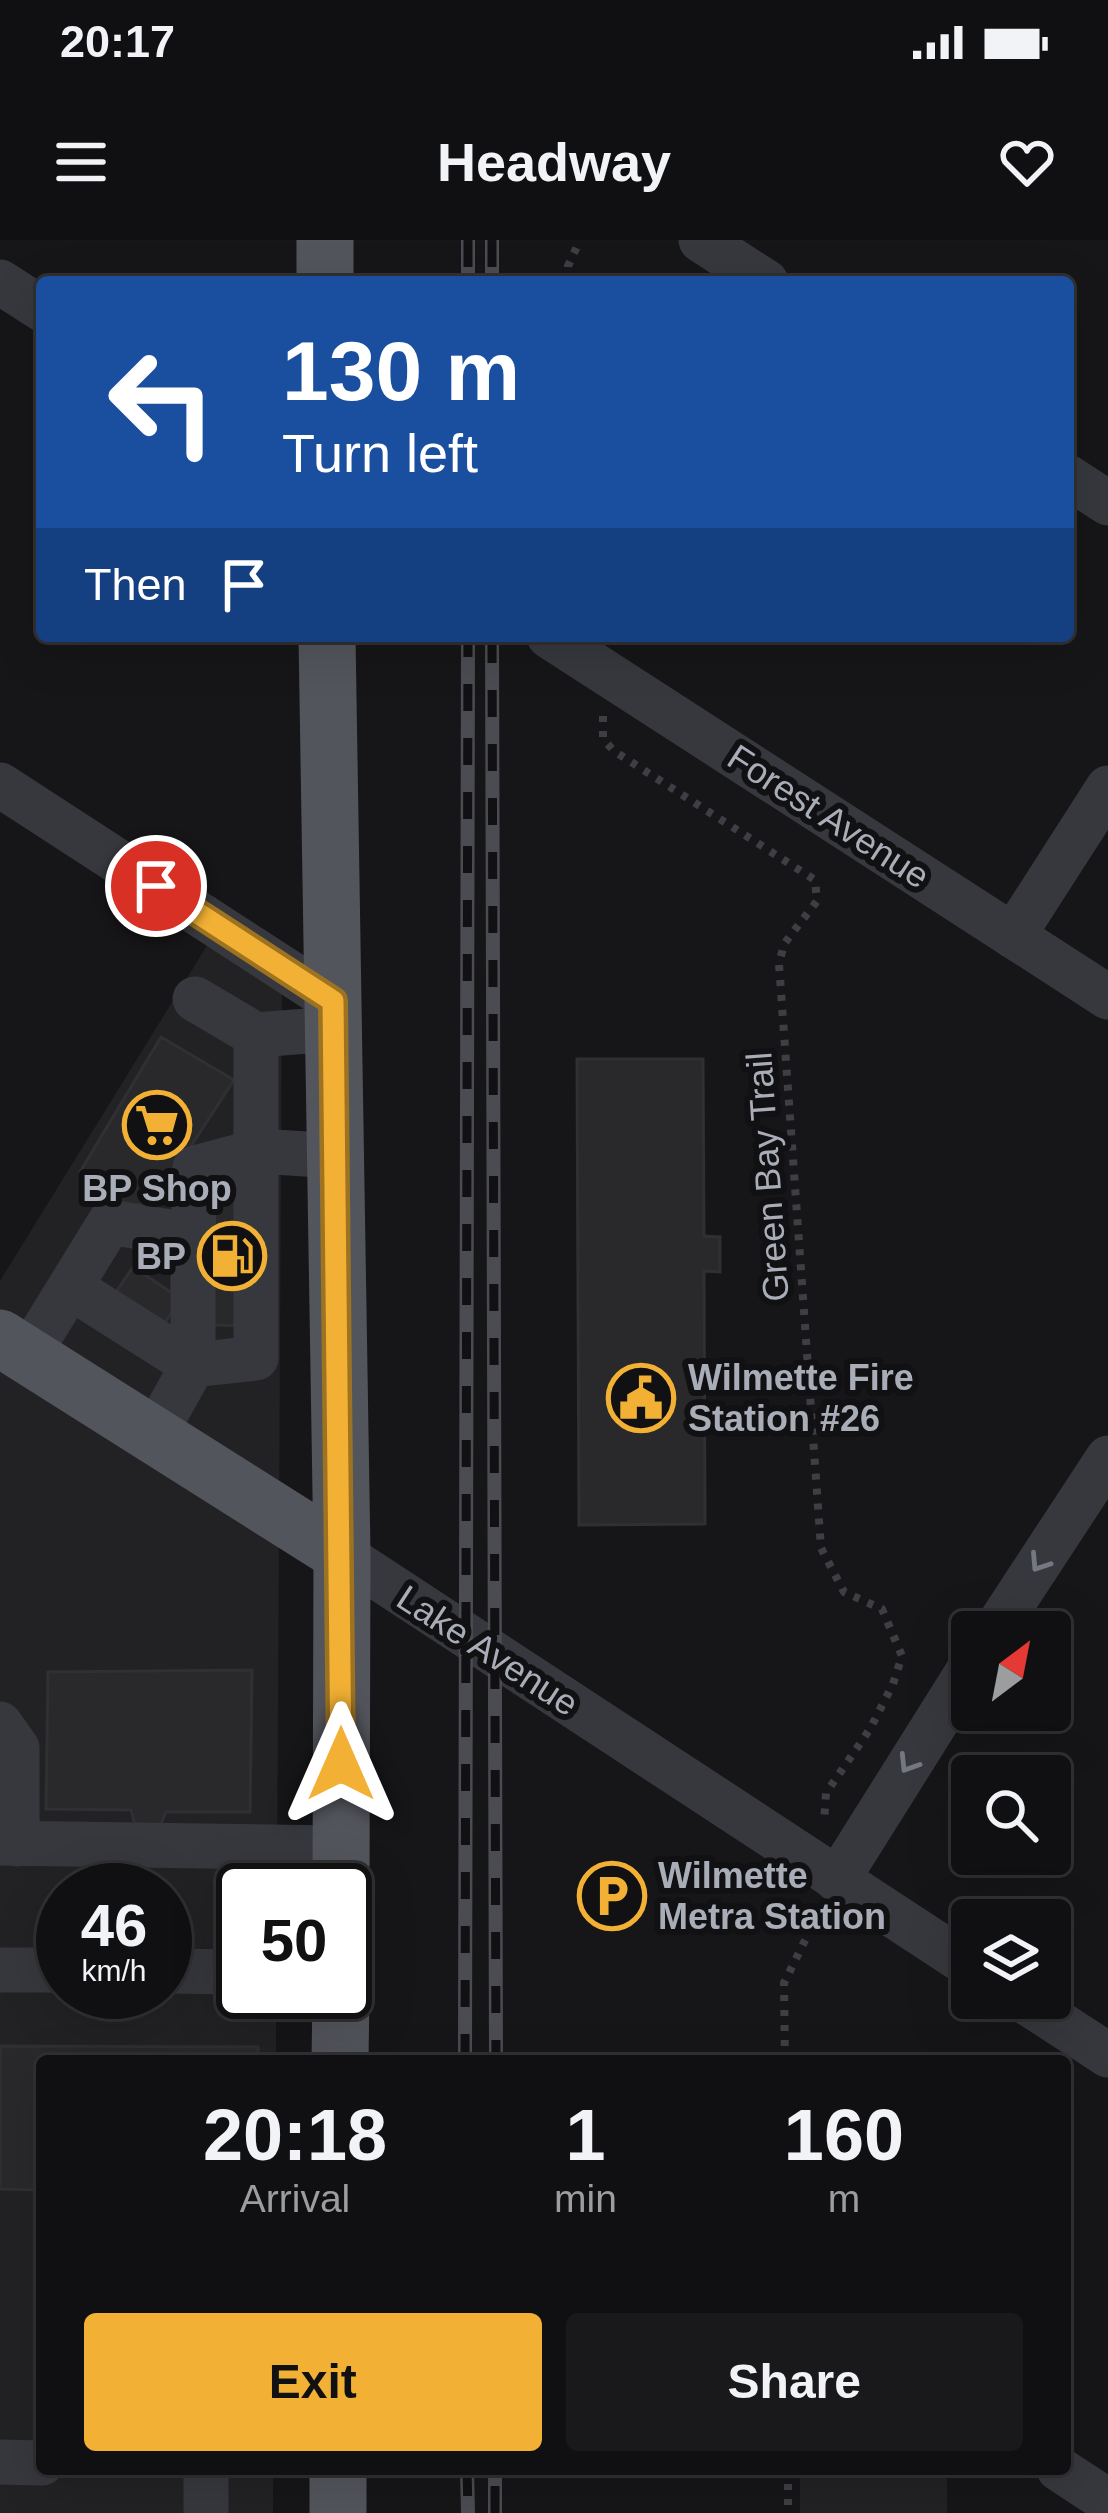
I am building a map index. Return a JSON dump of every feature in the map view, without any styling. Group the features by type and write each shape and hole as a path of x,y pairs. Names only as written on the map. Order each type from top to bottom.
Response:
{"main road":[{"path":"325,240 325,276"},
{"path":"327,642 342,1554 341,1863"},
{"name":"Lake Avenue","path":"14,1346 342,1554"},
{"path":"340,2055 341,2019"},
{"path":"338,2475 338,2513"}],"street":[{"path":"701,240 757,276"},
{"path":"0,282 36,305"},
{"path":"1074,481 1108,503"},
{"name":"Forest Avenue","path":"558,642 1108,997"},
{"path":"0,785 334,1015"},
{"path":"1013,936 1108,788"},
{"path":"195,999 256,1035 334,1015"},
{"path":"70,1286 193,1365 256,1358 256,1035"},
{"path":"154,1435 193,1365 195,1168 259,1151 336,1156"},
{"path":"14,1346 70,1286 110,1222 194,1236"},
{"path":"1009,1611 1100,1487"},
{"name":"Lake Avenue","path":"342,1554 827,1897 951,1957"},
{"path":"827,1897 951,1699"},
{"path":"0,1724 17,1748 8,1843 264,1863"},
{"path":"0,1970 36,1970"},
{"path":"1052,2019 1108,2055"},
{"path":"0,2462 36,2463"},
{"path":"206,2475 206,2513"},
{"path":"1068,2475 1108,2501"}],"path":[{"path":"568,276 580,240"},
{"name":"Green Bay Trail","path":"604,701 603,739 614,751 815,880 817,901 784,944 779,964 821,1547 844,1592 882,1609 902,1656 871,1729 826,1793"},
{"path":"713,1880 736,1895"},
{"path":"784,2055 784,1983 827,1897"},
{"path":"788,2475 788,2513"}],"shaded area":[{"path":"211,939 282,983 277,1863 216,1863 216,2019 276,2019 276,2055 36,2055 36,2475 273,2475 273,2513 0,2513 0,1281"},
{"path":"800,2475 939,2475 947,2479 947,2513 800,2513"}],"building":[{"name":"BP Shop","path":"161,1037 234,1080 176,1169 180,1195 109,1211 104,1185 80,1172"},
{"name":"Wilmette Fire Station #26","path":"577,1059 703,1059 704,1236 720,1237 720,1272 704,1271 705,1524 579,1525"},
{"name":"BP","path":"212,1186 254,1187 252,1326 209,1325"},
{"name":"BP","path":"133,1267 181,1299 155,1337 107,1305"},
{"path":"252,1670 250,1812 166,1812 160,1826 135,1825 131,1810 46,1809 48,1672"},
{"path":"0,2046 258,2047 258,2055 36,2055 36,2190 0,2189"}],"railway":[{"path":"468,240 468,276"},
{"path":"492,240 492,276"},
{"path":"465,2055 468,642"},
{"path":"492,642 496,2055"},
{"path":"467,2475 468,2513"},
{"path":"495,2475 495,2513"}],"place":[{"name":"BP Shop","path":"157,1125"},
{"name":"BP","path":"232,1256"},
{"name":"Wilmette Fire Station #26","path":"641,1398"},
{"name":"Wilmette Metra Station","path":"612,1896"}],"route":[{"path":"156,886 333,1001 341,1764"}]}
